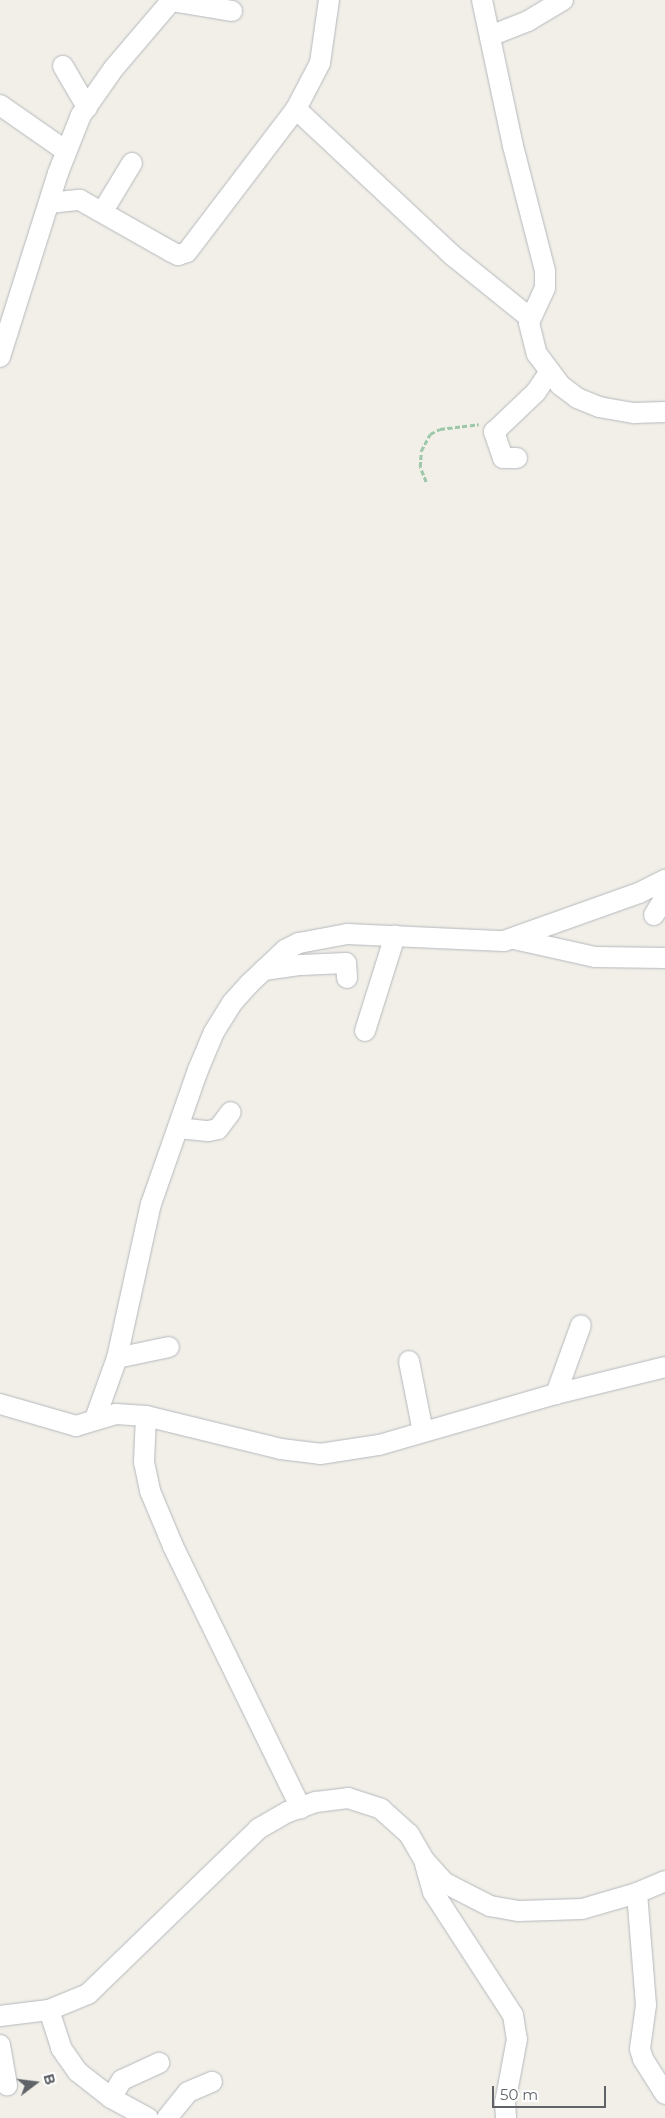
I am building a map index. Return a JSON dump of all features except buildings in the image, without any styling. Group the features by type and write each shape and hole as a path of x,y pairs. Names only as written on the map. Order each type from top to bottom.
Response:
{"street":[{"path":"0,357 66,151 87,107 138,46 172,0 232,11"},
{"path":"49,203 80,200 103,211 178,255 187,252 296,109 320,63 329,0"},
{"path":"482,0 513,146 546,271 545,288 530,318 530,329 537,354 549,373 577,398 599,407 634,413 665,412"},
{"path":"490,36 528,21 557,1"},
{"path":"63,66 87,107"},
{"path":"0,104 66,151"},
{"path":"296,109 452,255 530,318"},
{"path":"103,211 132,163"},
{"path":"517,458 503,458 494,432 503,421 531,398 549,373"},
{"path":"95,1420 118,1358 151,1204 214,1032 232,1003 285,950 299,943 347,934 492,941 514,939 662,882 664,899 654,915"},
{"path":"365,1031 395,936"},
{"path":"514,939 595,957 665,958"},
{"path":"264,970 301,965 346,963 347,978"},
{"path":"178,1128 208,1132 218,1129 231,1112"},
{"path":"556,1394 582,1325"},
{"path":"118,1358 169,1347"},
{"path":"409,1361 424,1432"},
{"path":"0,1404 76,1426 116,1414 146,1416 281,1449 320,1454 358,1450 556,1394 665,1367"},
{"path":"146,1416 144,1462 150,1492 174,1546 301,1808"},
{"path":"0,2016 49,2010 88,1994 233,1851 258,1829 301,1808 341,1799 368,1803 392,1816 408,1834 424,1860 446,1883 471,1899 519,1911 582,1910 638,1893 665,1881"},
{"path":"424,1860 434,1892 513,2015 517,2040 504,2102 506,2118"},
{"path":"638,1893 646,2005 640,2049 643,2059 665,2094"},
{"path":"49,2010 61,2048 78,2072 111,2098 148,2118"},
{"path":"0,2045 7,2086"},
{"path":"111,2098 122,2080 159,2063"},
{"path":"168,2118 188,2092 212,2082"}],"path":[{"path":"426,482 420,467 421,451 430,434 440,429 503,421"}]}
